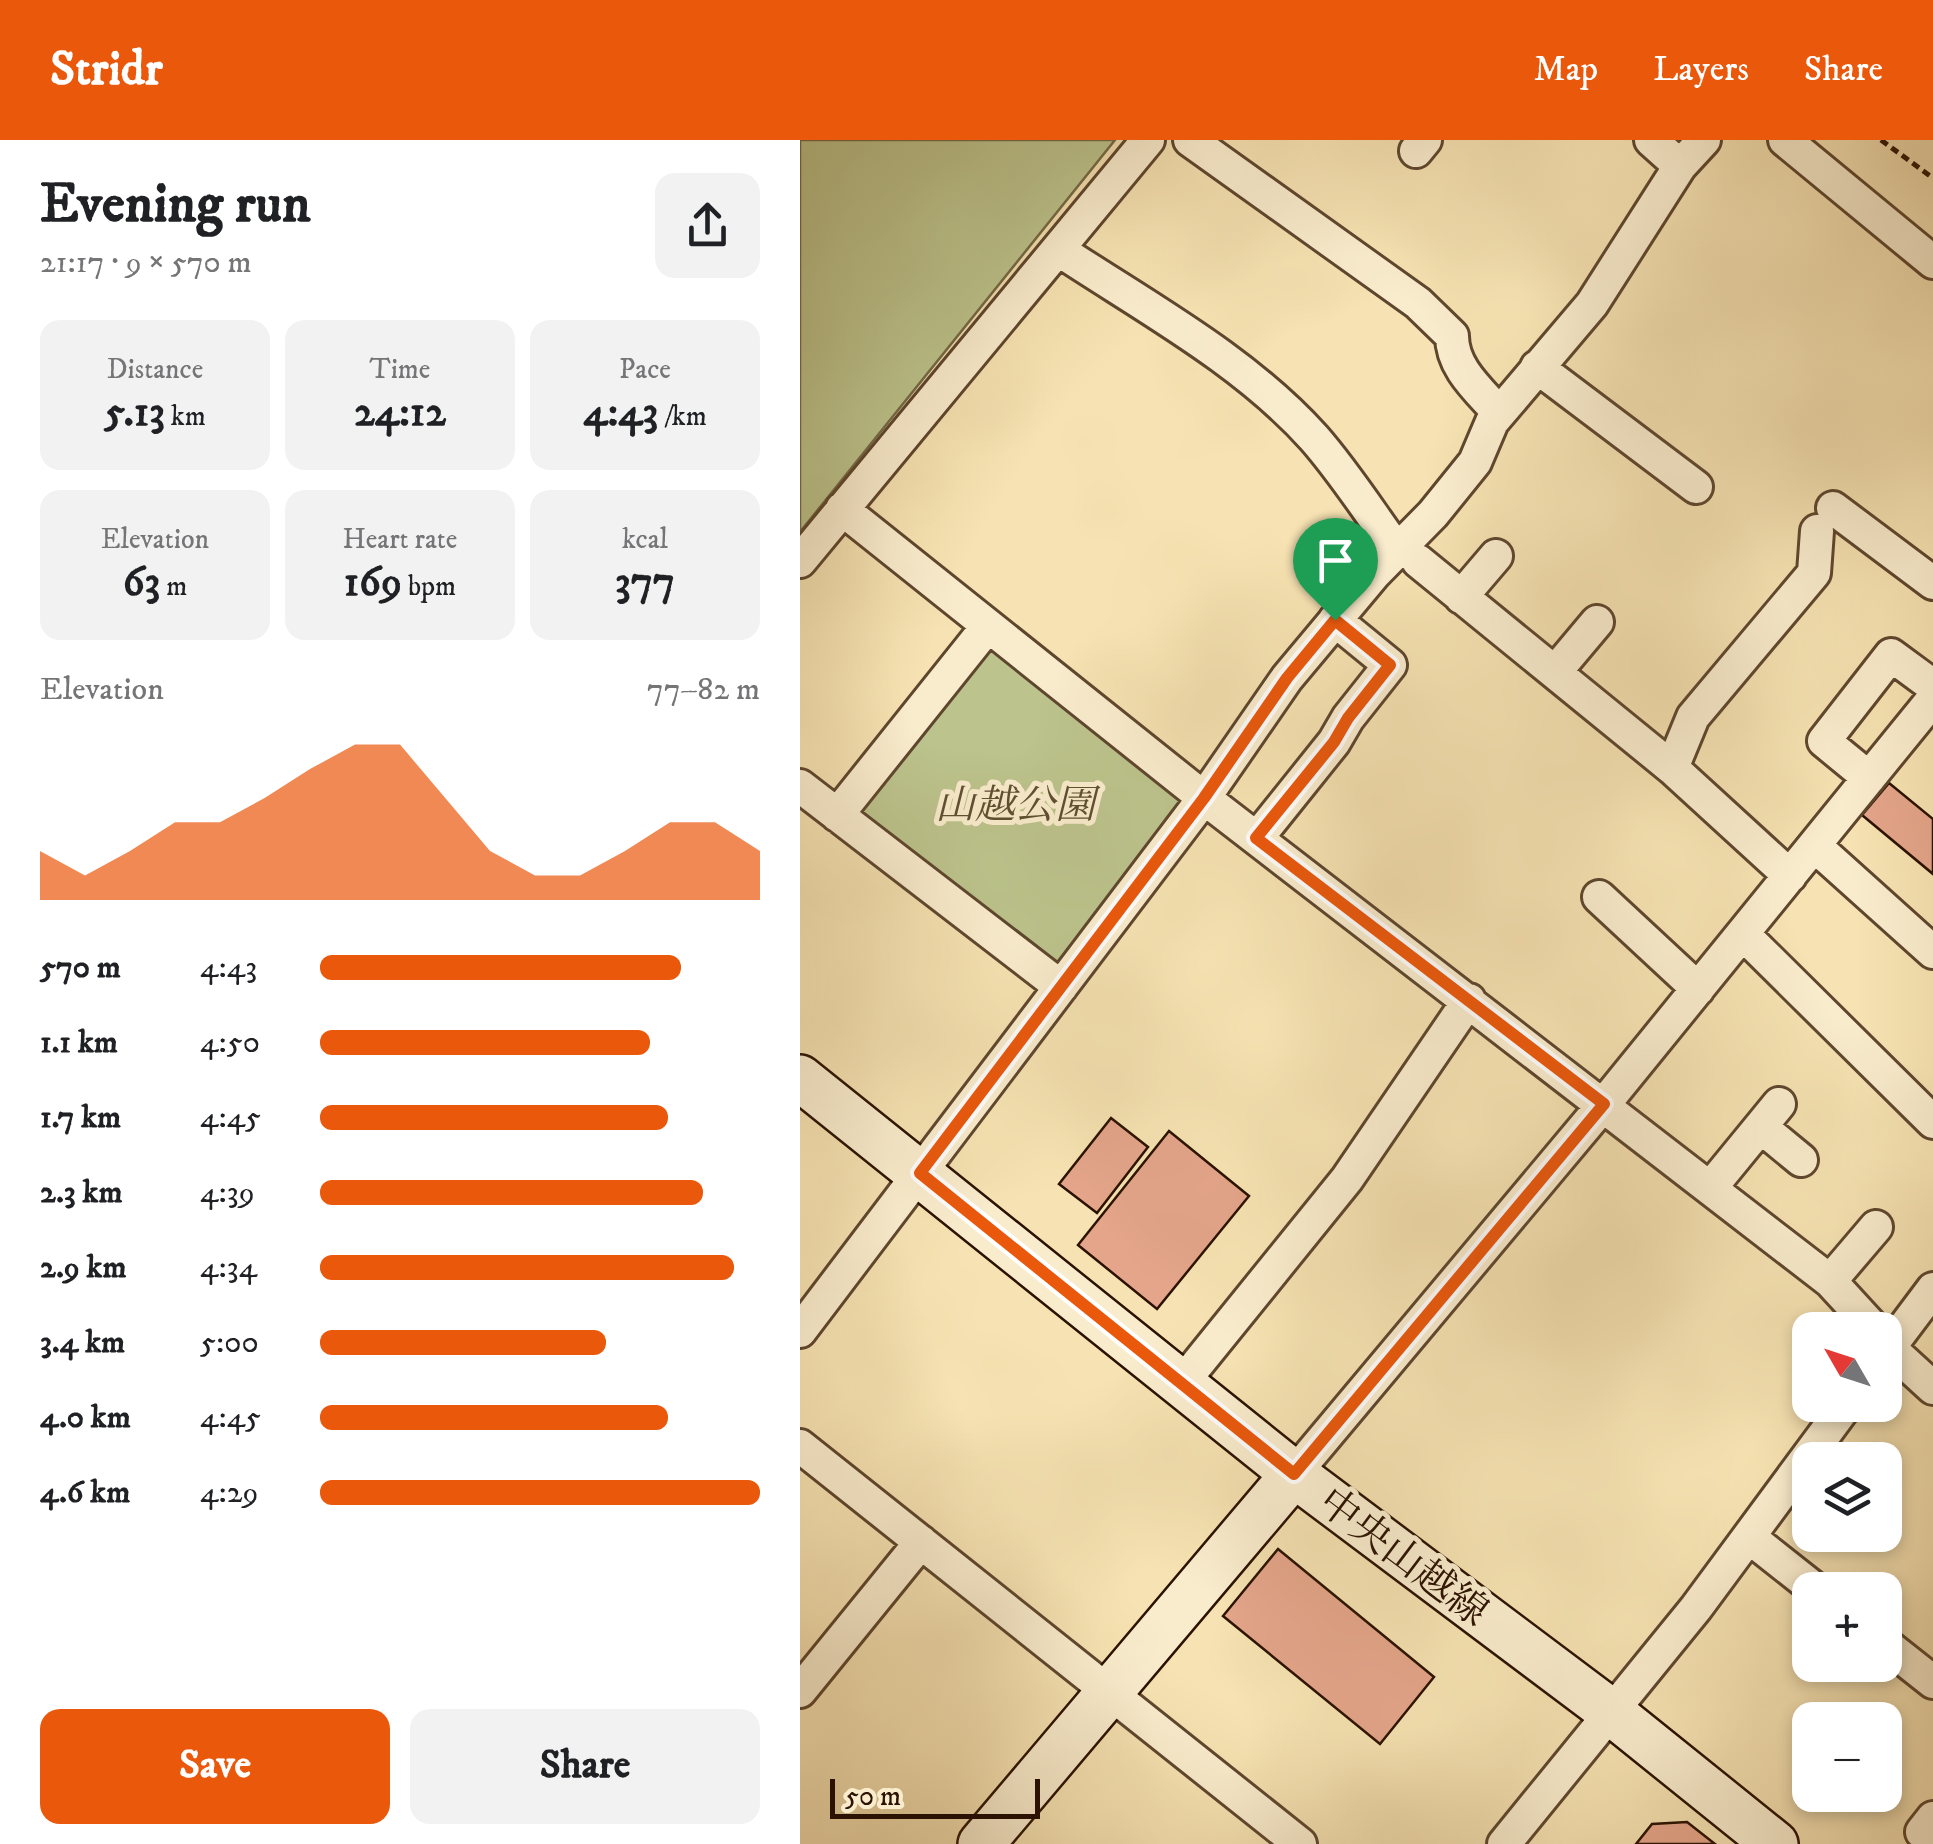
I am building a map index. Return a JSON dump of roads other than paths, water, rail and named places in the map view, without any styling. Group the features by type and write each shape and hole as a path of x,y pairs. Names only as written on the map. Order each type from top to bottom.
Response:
{"street":[{"path":"800,561 1148,140"},
{"path":"1190,140 1418,303 1452,336 1460,368 1499,413"},
{"path":"1651,140 1680,166"},
{"path":"800,1331 1204,798 1287,678 1335,620 1408,556 1433,514 1474,462 1499,413 1592,304 1680,166 1704,140"},
{"path":"1785,140 1933,262"},
{"path":"1059,250 1220,356 1268,394 1314,439 1408,556 1672,768 1790,876"},
{"path":"1537,367 1696,487"},
{"path":"842,510 1204,798 1830,1280 1856,1312"},
{"path":"1672,768 1693,716 1812,593 1825,519 1933,583"},
{"path":"1462,596 1496,556"},
{"path":"1256,838 1390,665 1335,620"},
{"path":"1555,672 1597,622"},
{"path":"837,815 988,626"},
{"path":"1869,778 1824,741 1891,654 1933,686"},
{"path":"981,1844 1604,1104 1933,699"},
{"path":"800,786 1061,987"},
{"path":"1814,846 1933,952"},
{"path":"1599,897 1698,989"},
{"path":"1743,934 1933,1122"},
{"path":"1182,1384 1347,1179 1469,1000"},
{"name":"中央山越線","path":"800,1078 1294,1474 1612,1712 1776,1844"},
{"path":"1711,1187 1770,1115 1800,1160"},
{"path":"1830,1280 1876,1227"},
{"path":"1902,1323 1933,1290"},
{"path":"1902,1361 1933,1388"},
{"path":"1504,1844 1612,1712 1833,1422"},
{"path":"800,1446 1110,1693 1282,1839"},
{"path":"1748,1536 1793,1572"},
{"path":"800,1691 921,1542"},
{"path":"1902,1657 1933,1682"}],"park label":[{"name":"山越公園","path":"1015,804"}]}
